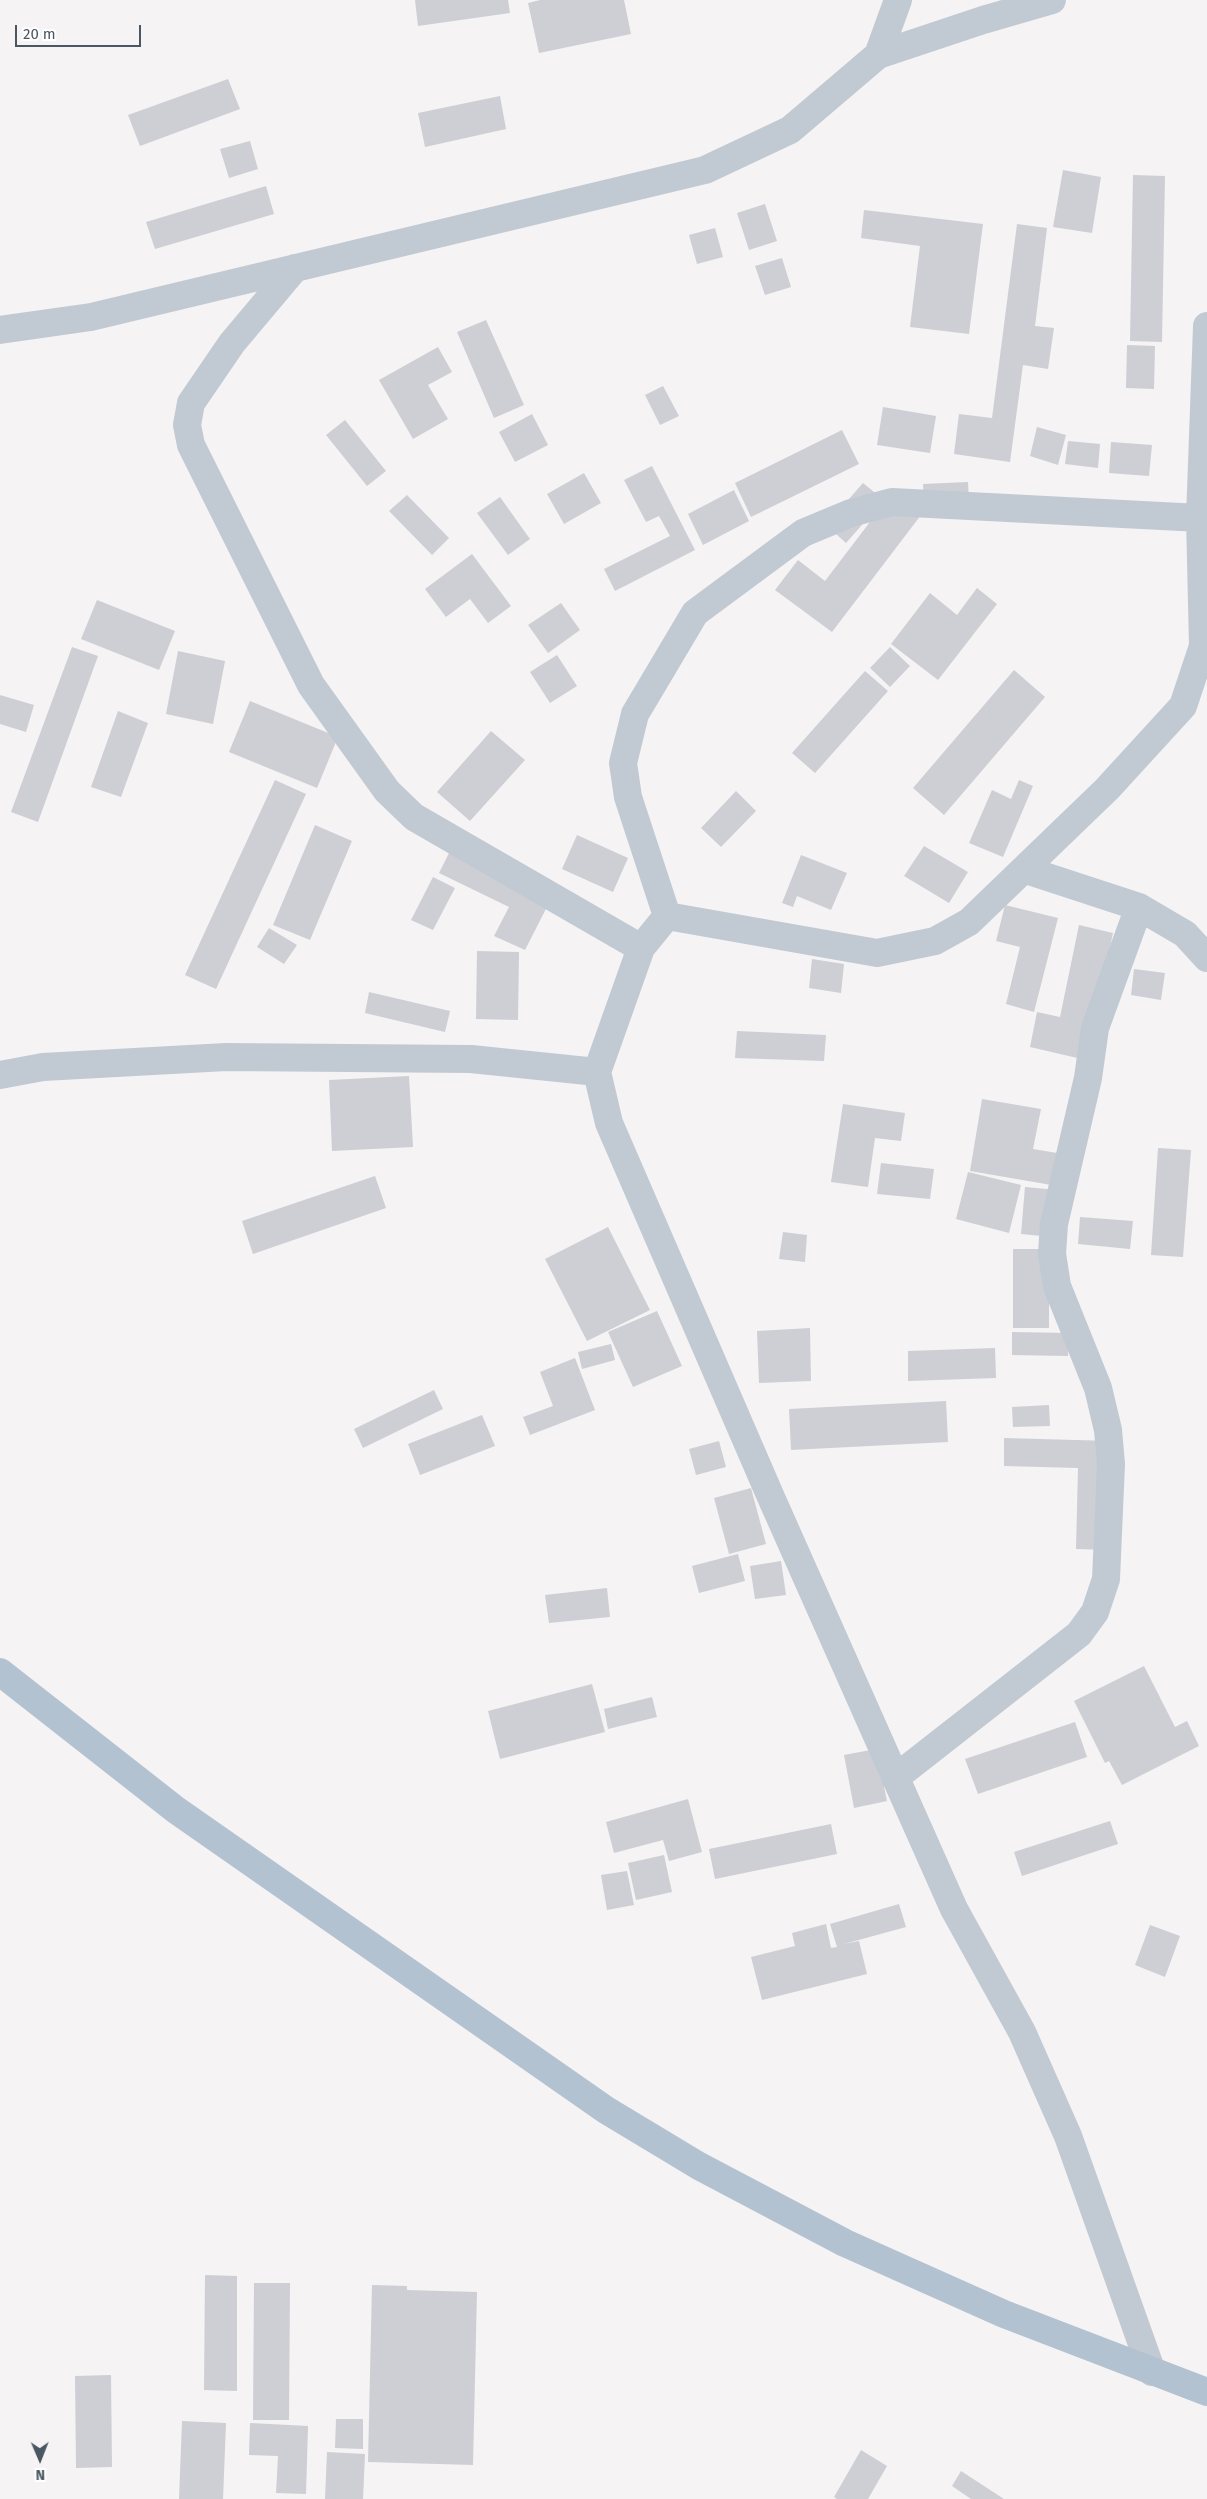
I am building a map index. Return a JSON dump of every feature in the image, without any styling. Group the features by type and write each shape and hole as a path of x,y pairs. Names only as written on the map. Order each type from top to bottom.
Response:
{"main road":[{"path":"0,1672 176,1810 606,2110 699,2166 845,2243 1004,2314 1207,2392"}],"street":[{"path":"878,55 898,0"},
{"path":"0,330 91,317 705,170 790,130 878,55 982,20 1052,0"},
{"path":"295,268 232,343 191,403 187,425 191,445 311,685 387,790 414,817 641,948"},
{"path":"667,916 876,953 935,941 969,922 1026,870 1107,789 1183,706 1205,644 1200,518 1207,326"},
{"path":"667,916 628,798 623,763 635,714 695,613 803,533 851,513 892,502 1200,518"},
{"path":"1026,870 1139,907 1185,934 1207,958"},
{"path":"895,1778 1079,1634 1094,1612 1106,1579 1111,1464 1108,1430 1098,1388 1057,1286 1052,1254 1054,1224 1088,1078 1094,1028 1139,907"},
{"path":"667,916 641,948 597,1072 609,1123 954,1909 1022,2032 1068,2136 1152,2372"},
{"path":"0,1075 43,1067 226,1057 471,1059 597,1072"}],"building":[{"path":"415,0 508,0 510,13 418,26"},
{"path":"540,0 624,0 631,34 539,53 528,3"},
{"path":"228,79 240,109 140,146 128,115"},
{"path":"500,96 506,129 425,147 418,113"},
{"path":"250,141 258,169 229,178 220,149"},
{"path":"1063,170 1101,177 1092,233 1053,227"},
{"path":"1133,175 1165,176 1162,342 1130,341"},
{"path":"266,186 274,214 155,249 146,222"},
{"path":"765,204 777,241 749,250 737,213"},
{"path":"864,210 983,224 969,334 910,327 920,246 861,238"},
{"path":"1017,224 1047,228 1035,326 1054,328 1048,369 1023,365 1010,462 954,454 959,414 992,418"},
{"path":"715,228 723,257 697,264 689,235"},
{"path":"782,258 791,287 765,295 755,266"},
{"path":"486,320 524,405 494,418 457,332"},
{"path":"1127,345 1155,346 1154,389 1126,388"},
{"path":"438,347 452,372 428,385 448,419 413,439 379,380"},
{"path":"663,386 679,416 660,425 645,395"},
{"path":"883,407 936,416 930,453 877,445"},
{"path":"532,414 548,445 515,462 499,432"},
{"path":"345,420 386,471 367,486 326,435"},
{"path":"1037,427 1066,435 1058,465 1030,456"},
{"path":"842,430 859,464 751,517 735,483"},
{"path":"1068,441 1100,444 1098,468 1065,464"},
{"path":"1111,442 1152,445 1149,476 1109,473"},
{"path":"652,466 695,550 615,591 604,569 670,536 659,516 646,522 624,480"},
{"path":"584,473 601,503 564,524 547,494"},
{"path":"968,482 969,500 924,503 923,484"},
{"path":"863,483 884,500 846,543 826,525"},
{"path":"734,490 749,521 703,545 688,514"},
{"path":"892,493 921,515 832,632 775,590 798,560 825,581"},
{"path":"407,495 449,538 432,555 389,511"},
{"path":"500,497 530,539 508,555 477,513"},
{"path":"472,554 511,606 488,623 470,599 446,617 425,589"},
{"path":"977,588 997,604 938,680 891,644 930,593 957,615"},
{"path":"97,600 175,631 159,670 81,639"},
{"path":"561,603 580,630 548,653 528,625"},
{"path":"72,647 98,656 38,822 11,812"},
{"path":"890,647 910,666 890,687 870,668"},
{"path":"178,651 225,661 213,724 166,714"},
{"path":"557,655 577,686 550,703 530,672"},
{"path":"1014,670 1045,697 944,815 913,788"},
{"path":"865,671 888,691 815,773 792,753"},
{"path":"0,695 34,705 26,732 0,724"},
{"path":"250,701 338,737 317,788 229,752"},
{"path":"118,711 148,723 121,797 91,787"},
{"path":"491,731 525,760 470,821 437,792"},
{"path":"275,780 306,794 216,989 185,975"},
{"path":"1019,780 1033,786 1003,857 969,843 992,790 1011,799"},
{"path":"736,791 756,811 721,847 701,828"},
{"path":"315,825 352,841 310,940 273,925"},
{"path":"577,835 628,858 613,892 562,869"},
{"path":"924,846 968,872 949,903 904,876"},
{"path":"452,847 552,897 525,950 494,936 509,907 439,873"},
{"path":"801,855 847,873 831,910 797,896 793,907 782,903"},
{"path":"433,877 455,888 433,930 411,920"},
{"path":"1005,905 1058,918 1034,1012 1006,1004 1020,947 996,941"},
{"path":"1079,925 1113,933 1086,1060 1030,1047 1037,1012 1060,1017"},
{"path":"269,928 297,945 284,964 257,947"},
{"path":"477,951 519,952 518,1020 476,1019"},
{"path":"812,959 844,964 841,993 809,988"},
{"path":"1134,969 1165,973 1161,1000 1131,995"},
{"path":"369,992 450,1011 445,1032 365,1013"},
{"path":"737,1031 826,1035 824,1061 735,1058"},
{"path":"409,1076 413,1147 332,1151 329,1080"},
{"path":"982,1099 1041,1109 1033,1149 1069,1155 1063,1187 970,1171"},
{"path":"843,1104 905,1113 901,1141 875,1138 868,1187 831,1182"},
{"path":"1158,1148 1191,1150 1183,1257 1151,1255"},
{"path":"881,1163 934,1169 930,1199 877,1194"},
{"path":"968,1172 1021,1185 1009,1233 956,1219"},
{"path":"375,1176 386,1208 253,1254 242,1221"},
{"path":"1025,1187 1057,1190 1053,1237 1021,1234"},
{"path":"1080,1217 1133,1221 1130,1249 1078,1244"},
{"path":"608,1227 650,1310 587,1341 545,1259"},
{"path":"783,1232 807,1235 805,1262 779,1259"},
{"path":"1013,1249 1049,1249 1049,1328 1013,1328"},
{"path":"657,1311 682,1366 633,1387 608,1332"},
{"path":"810,1328 811,1381 759,1383 757,1331"},
{"path":"1012,1332 1069,1333 1068,1356 1012,1355"},
{"path":"611,1344 615,1360 582,1369 578,1352"},
{"path":"995,1348 996,1378 908,1381 908,1351"},
{"path":"575,1358 595,1410 530,1435 523,1417 553,1406 540,1372"},
{"path":"434,1390 443,1409 363,1448 354,1429"},
{"path":"946,1401 948,1442 791,1450 789,1409"},
{"path":"1049,1405 1050,1426 1013,1427 1012,1407"},
{"path":"482,1415 495,1446 420,1475 408,1444"},
{"path":"1004,1438 1111,1441 1108,1550 1076,1549 1078,1468 1004,1466"},
{"path":"719,1441 726,1467 696,1475 689,1449"},
{"path":"751,1488 766,1544 729,1554 714,1498"},
{"path":"738,1554 745,1581 699,1593 692,1566"},
{"path":"781,1561 786,1595 755,1599 750,1566"},
{"path":"607,1588 610,1617 549,1623 545,1595"},
{"path":"1144,1666 1175,1727 1187,1721 1199,1746 1122,1785 1109,1761 1105,1763 1074,1701"},
{"path":"592,1684 605,1732 500,1759 488,1711"},
{"path":"652,1697 657,1717 608,1729 604,1709"},
{"path":"1075,1722 1087,1757 978,1794 965,1759"},
{"path":"876,1749 887,1801 854,1808 844,1755"},
{"path":"688,1799 702,1852 669,1861 663,1840 614,1853 606,1822"},
{"path":"1110,1821 1118,1844 1022,1876 1014,1852"},
{"path":"831,1824 837,1854 715,1879 709,1849"},
{"path":"664,1855 672,1892 636,1900 628,1863"},
{"path":"627,1871 634,1905 607,1910 601,1875"},
{"path":"899,1904 906,1927 844,1944 859,1941 867,1974 762,2000 751,1957 795,1946 792,1933 826,1924 831,1948 837,1947 830,1924"},
{"path":"1150,1925 1180,1936 1165,1977 1135,1965"},
{"path":"205,2275 237,2276 237,2391 204,2390"},
{"path":"254,2283 290,2283 289,2420 253,2420"},
{"path":"372,2285 407,2286 407,2290 477,2292 473,2465 368,2462"},
{"path":"111,2375 112,2467 76,2468 75,2376"},
{"path":"336,2419 363,2419 363,2449 335,2448"},
{"path":"182,2421 226,2423 223,2499 179,2499"},
{"path":"250,2423 308,2426 306,2494 276,2493 278,2456 249,2455"},
{"path":"861,2450 887,2466 868,2499 837,2499 834,2497"},
{"path":"327,2452 365,2454 363,2499 325,2499"},
{"path":"961,2471 1004,2499 971,2499 952,2486"}]}
